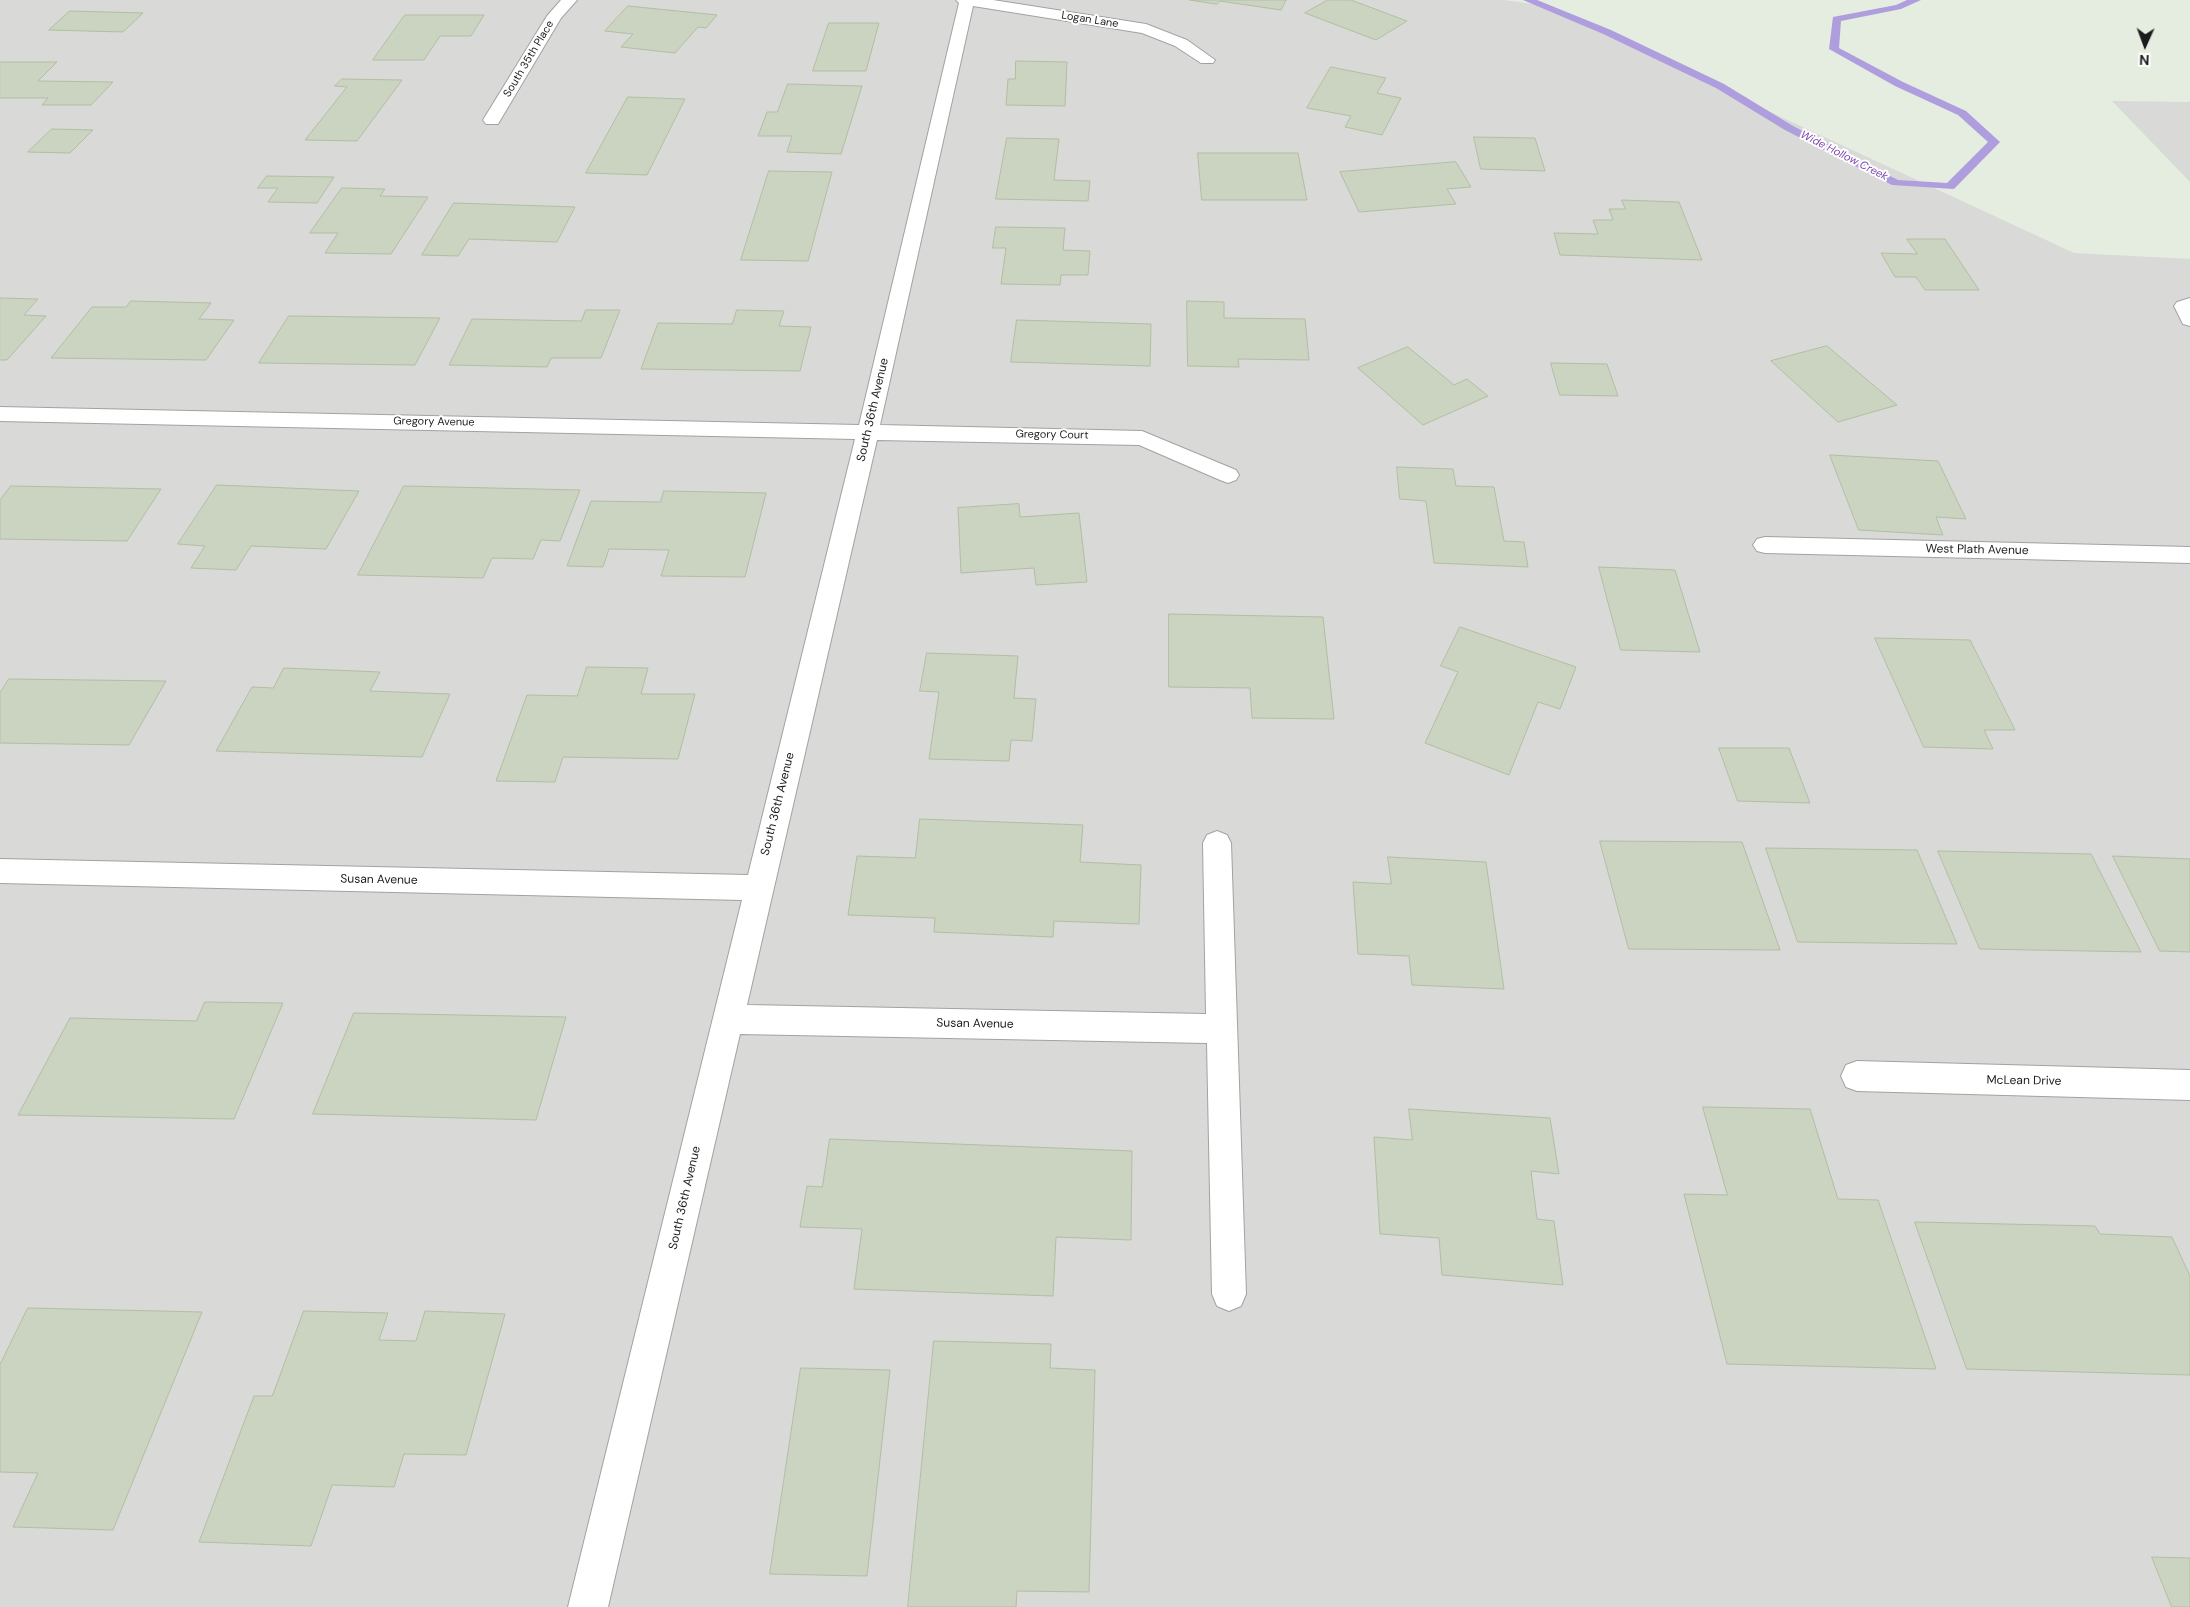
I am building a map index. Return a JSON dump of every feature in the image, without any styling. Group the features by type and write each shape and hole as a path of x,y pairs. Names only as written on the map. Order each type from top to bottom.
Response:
{"street":[{"name":"South 35th Place","path":"492,120 556,16 570,0"},
{"name":"Logan Lane","path":"966,0 1146,29 1182,43 1207,60"},
{"name":"South 36th Avenue","path":"588,1607 868,431 966,0"},
{"name":"Gregory Avenue","path":"0,414 868,431"},
{"name":"Gregory Court","path":"868,431 1142,438 1228,475"},
{"name":"West Plath Avenue","path":"1765,546 2190,555"},
{"path":"1217,843 1229,1294"},
{"name":"Susan Avenue","path":"0,871 758,888"},
{"name":"Susan Avenue","path":"727,1018 1222,1028"},
{"name":"McLean Drive","path":"1857,1076 2190,1085"}],"shaded area":[{"path":"0,0 1504,0 1540,5 2074,253 2190,259 2190,1607 0,1607"},
{"path":"2112,101 2190,102 2190,182"}],"building":[{"path":"1190,0 1286,0 1281,10 1220,1 1217,4"},
{"path":"1328,0 1351,0 1407,21 1376,40 1305,13"},
{"path":"628,6 717,15 706,28 698,27 675,53 621,47 633,34 605,31"},
{"path":"70,11 143,13 123,32 49,30"},
{"path":"405,15 484,15 471,36 440,36 424,60 373,60"},
{"path":"829,23 879,23 866,71 813,71"},
{"path":"1016,61 1067,62 1065,106 1006,105 1008,79 1015,79"},
{"path":"0,62 57,62 38,81 113,82 91,105 42,105 48,98 0,98"},
{"path":"1331,67 1386,78 1377,93 1401,98 1382,135 1345,127 1351,116 1307,108"},
{"path":"342,79 402,80 357,141 305,140 347,87 335,86"},
{"path":"788,84 862,86 841,154 787,152 792,136 758,136 767,112 777,112"},
{"path":"628,97 685,99 647,175 586,173"},
{"path":"52,129 93,130 70,153 28,152"},
{"path":"1474,137 1535,138 1545,171 1481,169"},
{"path":"1007,138 1059,139 1054,180 1090,181 1088,201 996,199"},
{"path":"1198,153 1298,153 1307,200 1202,200"},
{"path":"1456,162 1471,187 1447,189 1456,204 1359,212 1340,172"},
{"path":"769,171 832,172 808,261 741,260"},
{"path":"267,176 334,177 317,203 268,202 278,188 258,188"},
{"path":"342,188 385,189 380,196 428,197 391,254 325,253 338,233 310,233"},
{"path":"1622,200 1679,202 1702,260 1560,255 1554,233 1598,234 1593,220 1613,220 1609,209 1625,209"},
{"path":"454,203 575,207 557,242 469,239 458,256 422,255"},
{"path":"996,227 1065,228 1063,250 1090,251 1088,275 1061,275 1060,285 1001,284 1006,248 993,248"},
{"path":"1907,239 1945,239 1979,290 1925,290 1916,277 1895,277 1881,253 1917,254"},
{"path":"0,298 38,299 24,315 46,316 7,360 0,360"},
{"path":"131,301 211,303 199,319 234,320 206,360 51,358 92,307 126,307"},
{"path":"1187,301 1224,302 1224,318 1305,319 1309,360 1238,359 1239,367 1188,366"},
{"path":"586,310 620,310 601,358 551,358 547,367 449,365 472,319 581,321"},
{"path":"737,310 784,311 779,326 811,327 800,371 641,369 658,323 732,324"},
{"path":"289,316 440,318 415,365 259,363"},
{"path":"1017,320 1151,324 1150,366 1011,362"},
{"path":"1827,346 1897,405 1838,422 1771,361"},
{"path":"1408,347 1454,385 1467,379 1488,396 1423,425 1358,368"},
{"path":"1551,363 1607,364 1618,396 1560,395"},
{"path":"1830,455 1938,461 1966,519 1936,517 1943,535 1859,530"},
{"path":"1397,467 1453,469 1456,486 1494,487 1504,541 1524,542 1528,567 1434,563 1426,501 1400,499"},
{"path":"217,485 359,491 326,549 251,546 236,570 191,568 205,546 178,544"},
{"path":"11,486 161,489 127,541 0,539 0,500"},
{"path":"404,486 580,490 560,541 541,540 533,559 492,558 483,578 358,575"},
{"path":"664,491 766,493 745,577 661,576 669,550 609,549 603,567 567,566 591,501 660,502"},
{"path":"1019,504 1020,517 1079,513 1087,582 1036,585 1034,568 961,573 958,508"},
{"path":"1599,567 1675,570 1700,652 1621,650"},
{"path":"1169,614 1323,617 1334,719 1252,718 1250,688 1169,687"},
{"path":"1460,627 1576,667 1560,709 1538,702 1509,775 1425,743 1458,672 1441,666"},
{"path":"1875,638 1970,640 2015,730 1984,730 1993,749 1924,747"},
{"path":"927,653 1018,656 1014,698 1036,699 1032,741 1011,740 1009,761 929,759 939,692 920,691"},
{"path":"587,667 648,668 641,694 695,694 678,759 563,757 555,782 496,781 527,695 577,696"},
{"path":"284,668 380,672 370,691 450,694 422,757 216,751 252,687 273,688"},
{"path":"9,679 166,681 129,745 0,743 0,693"},
{"path":"1719,748 1789,748 1810,803 1738,801"},
{"path":"920,819 1083,825 1080,862 1141,865 1139,924 1054,921 1053,937 934,932 935,918 848,915 857,856 915,858"},
{"path":"1600,841 1742,842 1780,950 1629,949"},
{"path":"1766,848 1917,850 1957,944 1798,942"},
{"path":"1938,851 2091,854 2141,952 1980,949"},
{"path":"2113,856 2190,859 2190,952 2160,951"},
{"path":"1388,857 1486,862 1504,989 1412,985 1409,956 1358,954 1353,882 1391,884"},
{"path":"205,1002 283,1003 234,1119 18,1115 70,1018 196,1021"},
{"path":"354,1013 566,1017 536,1120 313,1114"},
{"path":"1703,1107 1810,1109 1838,1199 1878,1200 1936,1369 1727,1364 1684,1194 1727,1195"},
{"path":"1409,1109 1550,1118 1559,1174 1531,1171 1537,1219 1554,1221 1563,1285 1442,1275 1439,1238 1380,1234 1374,1137 1412,1140"},
{"path":"830,1139 1132,1151 1131,1240 1056,1237 1053,1296 854,1289 862,1229 800,1227 807,1186 822,1187"},
{"path":"1915,1222 2095,1226 2100,1234 2172,1237 2190,1276 2190,1375 1967,1369"},
{"path":"28,1308 202,1312 113,1530 13,1527 38,1473 0,1472 0,1365"},
{"path":"304,1311 388,1313 379,1340 416,1341 425,1311 505,1314 466,1455 404,1454 394,1487 332,1485 311,1546 199,1542 254,1396 272,1396"},
{"path":"934,1341 1051,1344 1050,1368 1095,1370 1089,1592 1017,1591 1016,1607 908,1607"},
{"path":"801,1368 890,1370 867,1576 770,1574"},
{"path":"2152,1557 2190,1558 2190,1607 2172,1607"}],"waterway":[{"name":"Wide Hollow Creek","path":"1528,0 1607,32 1720,86 1789,128 1896,183 1950,187 1994,142 1962,113 1899,84 1834,49 1836,19 1898,7 1916,0"}]}
